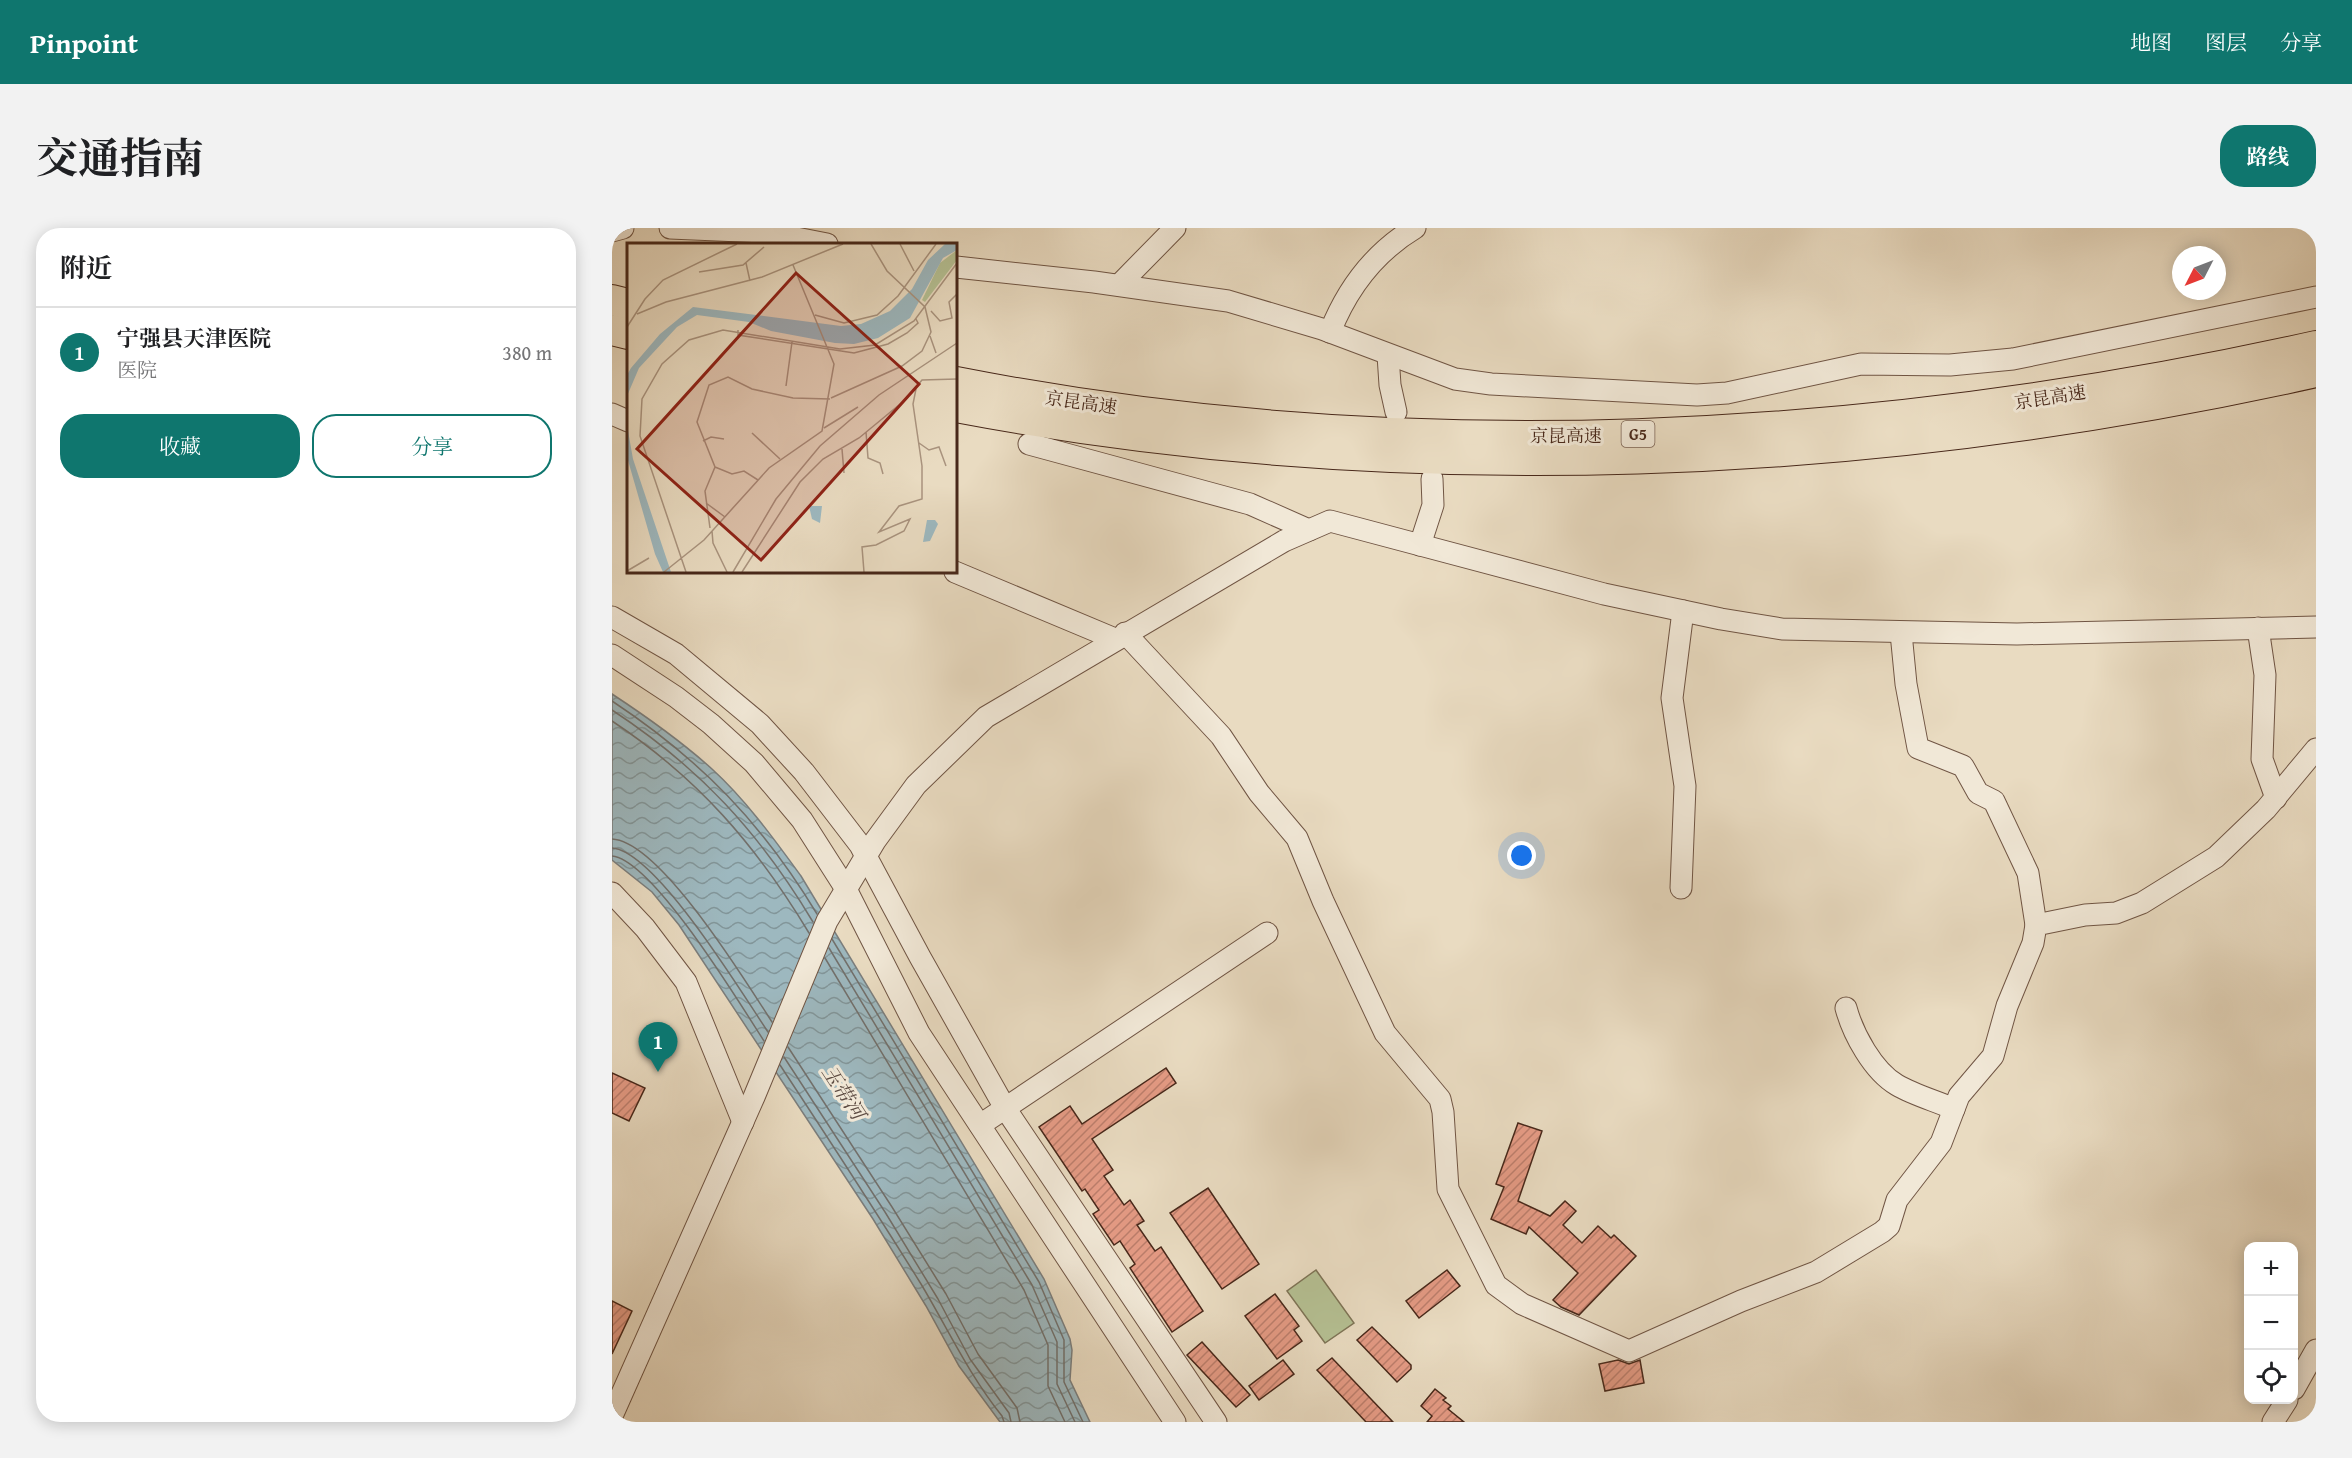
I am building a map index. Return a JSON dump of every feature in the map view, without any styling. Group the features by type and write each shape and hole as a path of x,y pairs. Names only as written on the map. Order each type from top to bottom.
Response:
{"highway":[{"path":"612,300 627,304"},
{"path":"612,330 627,334"},
{"name":"京昆高速","path":"957,382 1160,413 1347,430 1422,434 1628,435 1821,425 2002,404 2155,380 2316,346"},
{"name":"京昆高速","path":"957,407 1157,438 1322,453 1420,458 1629,460 1766,453 1923,439 2148,407 2316,372"}],"street":[{"path":"612,231 623,228"},
{"path":"670,228 765,232 822,243"},
{"path":"1119,285 1176,228"},
{"path":"1330,332 1339,309 1361,276 1382,251 1415,228"},
{"path":"957,267 1119,285 1228,301 1330,332 1455,379 1712,395 1861,364 1950,365 2013,359 2316,297"},
{"path":"1388,355 1390,384 1396,412"},
{"path":"612,414 627,421"},
{"path":"1029,444 1251,504 1309,530"},
{"path":"1420,545 1433,505 1432,480"},
{"path":"612,1416 754,1097 828,921 866,855 916,785 986,717 1284,541 1330,521 1604,594 1683,611 1782,628 1901,633 2017,634 2316,627"},
{"path":"957,573 1120,636 1221,736 1259,793 1297,837 1323,901 1385,1033 1440,1099 1443,1112 1447,1185 1496,1285 1522,1304 1629,1351 1741,1301 1816,1272 1851,1253 1889,1226 1897,1200 1941,1143 1962,1092 1993,1056 2007,1006 2033,943 2036,925 2028,873 1994,801 1978,793 1963,766 1918,748 1906,684 1901,633"},
{"path":"1681,888 1685,786 1672,698 1683,611"},
{"path":"612,617 676,654 760,724 804,771 866,855 1005,1108 1216,1422"},
{"path":"2258,628 2265,675 2262,759 2276,798"},
{"path":"612,655 676,697 754,763 802,820 846,889 919,1033 1175,1422"},
{"path":"2036,925 2085,915 2116,913 2142,903 2216,857 2276,798 2316,749"},
{"path":"612,893 645,928 686,982 743,1122"},
{"path":"980,1125 1267,933"},
{"path":"1846,1008 1851,1027 1878,1068 1896,1084 1954,1109"},
{"path":"2298,1382 2316,1350"},
{"path":"2273,1422 2284,1404"}],"green space":[{"path":"1316,1270 1354,1323 1325,1343 1287,1291"}],"water":[{"name":"玉带河","path":"612,694 676,739 724,781 759,820 801,876 1044,1279 1070,1339 1072,1350 1070,1380 1090,1422 1000,1422 959,1366 926,1306 873,1219 679,925 652,892 612,860"}],"building":[{"path":"1166,1068 1176,1083 1092,1139 1113,1170 1104,1176 1124,1205 1130,1200 1144,1221 1137,1225 1155,1251 1161,1247 1203,1311 1172,1332 1130,1268 1135,1264 1120,1241 1114,1245 1093,1214 1099,1210 1085,1189 1082,1191 1039,1127 1070,1106 1082,1124"},
{"path":"612,1073 645,1088 629,1121 612,1113"},
{"path":"1518,1123 1542,1131 1518,1201 1550,1216 1565,1201 1576,1211 1563,1225 1582,1243 1598,1226 1611,1238 1614,1235 1636,1256 1579,1315 1561,1307 1553,1300 1578,1273 1529,1227 1526,1234 1491,1219 1504,1187 1496,1184"},
{"path":"1208,1188 1259,1264 1222,1289 1170,1213"},
{"path":"1447,1270 1460,1286 1419,1318 1406,1301"},
{"path":"1275,1294 1299,1326 1294,1330 1302,1341 1277,1359 1245,1316"},
{"path":"612,1301 632,1311 612,1354"},
{"path":"1372,1327 1411,1365 1411,1369 1397,1382 1357,1340"},
{"path":"1202,1342 1250,1395 1236,1407 1187,1355"},
{"path":"1332,1358 1393,1422 1366,1422 1317,1370"},
{"path":"1283,1360 1294,1374 1259,1400 1249,1386"},
{"path":"1618,1360 1629,1364 1640,1360 1644,1383 1605,1391 1599,1364"},
{"path":"1435,1389 1446,1398 1443,1400 1451,1406 1448,1409 1464,1422 1427,1422 1432,1416 1421,1406"}],"place":[{"name":"宁强县天津医院","path":"658,1072"}]}
